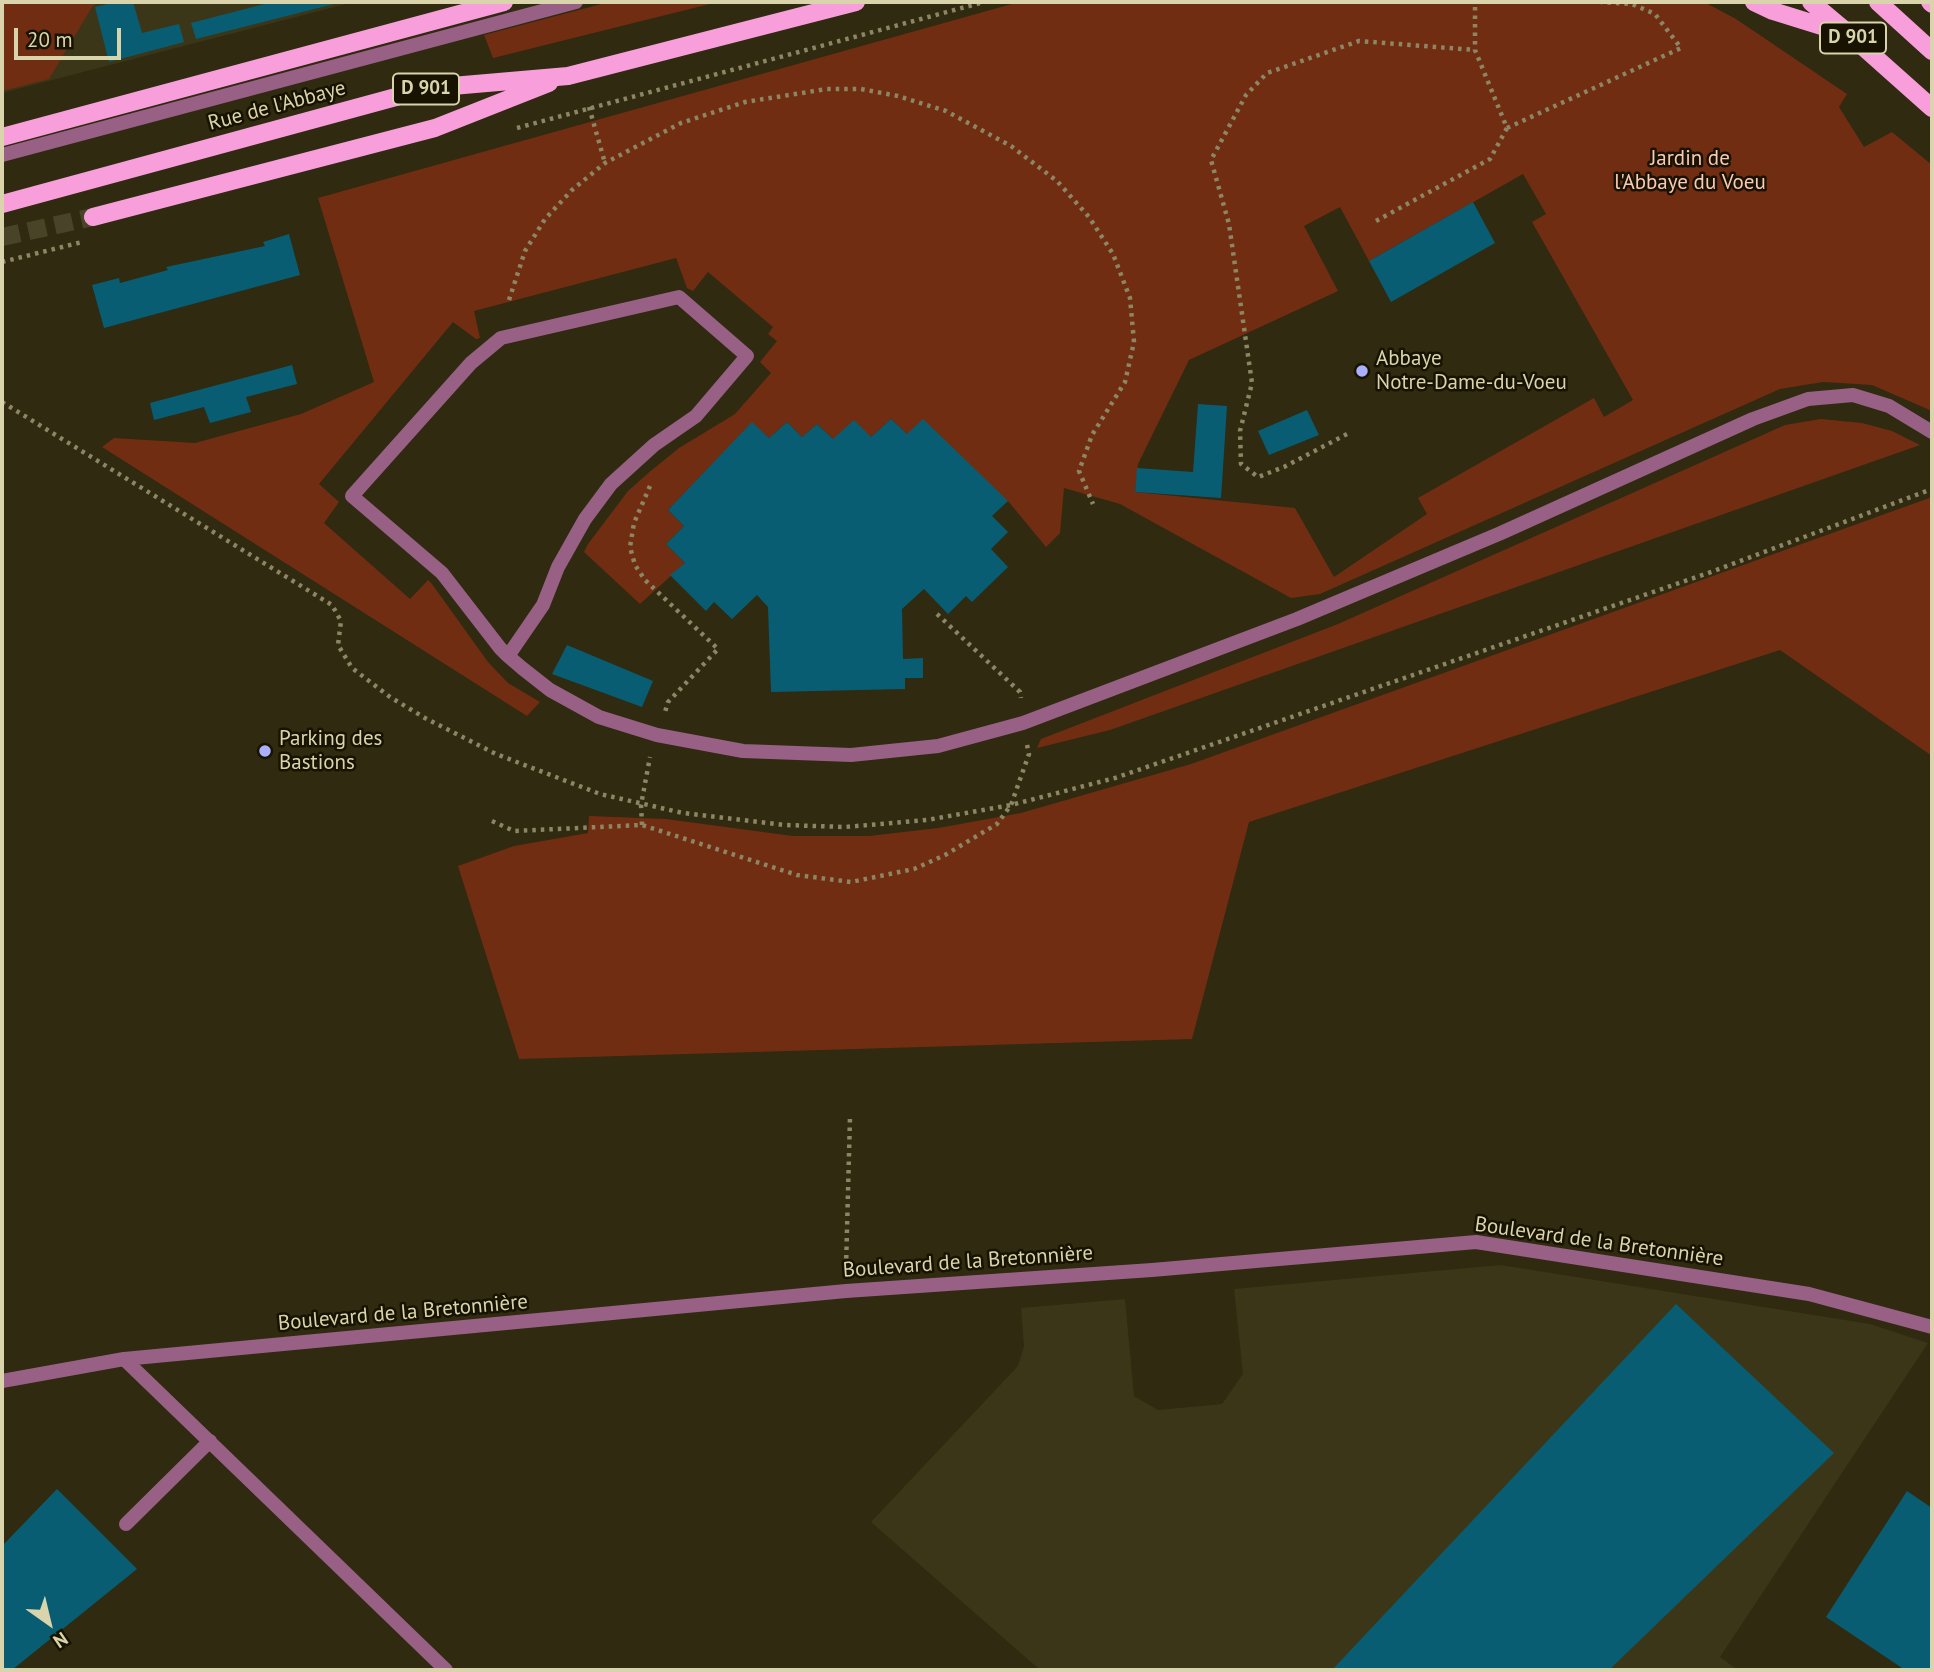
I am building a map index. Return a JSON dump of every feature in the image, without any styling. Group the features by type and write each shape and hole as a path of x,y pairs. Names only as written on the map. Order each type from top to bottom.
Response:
{"main road":[{"name":"Rue de l'Abbaye","path":"2,137 503,2"},
{"name":"Rue de l'Abbaye","path":"93,217 435,128 568,76 856,2"},
{"name":"D 901","path":"1754,2 1773,11 1850,36"},
{"name":"D 901","path":"1811,2 1932,108"},
{"name":"D 901","path":"1878,2 1932,51"},
{"name":"Rue de l'Abbaye","path":"2,204 429,88 568,76"}],"lane":[{"path":"2,155 576,2"},
{"path":"508,656 543,605 558,568 585,519 611,484 654,445 695,416 747,356 679,297 501,338 471,363 352,496 442,573 508,656 550,690 599,717 657,735 743,751 851,755 938,746 1063,710 1297,619 1502,533 1753,419 1808,398 1853,395 1889,406 1932,432"},
{"name":"Boulevard de la Bretonnière","path":"2,1381 124,1359 846,1292 1152,1270 1476,1242 1809,1294 1932,1327"},
{"path":"124,1359 446,1670"},
{"path":"126,1524 210,1441"}],"path":[{"path":"1475,2 1475,50 1507,128"},
{"path":"1376,222 1490,159 1507,128 1681,48 1655,14 1632,4 1601,2"},
{"path":"1347,434 1258,477 1241,464 1240,431 1252,383 1229,224 1211,160 1246,95 1267,73 1359,41 1475,50"},
{"path":"509,300 525,251 545,219 572,190 605,163 693,118 745,102 827,89 861,89 898,96 946,111 1012,146 1057,181 1089,217 1113,254 1130,298 1134,342 1125,382 1092,435 1079,471 1093,504"},
{"path":"589,107 605,163"},
{"path":"2,402 332,606 341,621 338,645 352,668 390,697 425,718 508,759 572,785 641,805 757,824 835,827 927,820 1011,805 1115,778 1664,586 1711,572 1932,489"},
{"path":"651,483 634,523 630,547 635,565 645,580 718,649 673,698"},
{"path":"937,614 1020,692"},
{"path":"642,825 641,805 645,773 657,735"},
{"path":"492,821 514,831 642,825 797,875 851,882 914,869 945,855 997,824 1011,805"},
{"path":"846,1292 850,1117"}],"shaded area":[{"path":"2,2 354,2 2,93"},
{"path":"1501,1265 1870,1324 1928,1343 1720,1657 1738,1670 1040,1670 871,1522 1018,1366 1024,1346 1021,1308 1125,1299 1134,1396 1158,1410 1222,1404 1243,1374 1234,1289"}],"green space":[{"path":"2,2 98,2 92,7 49,79 2,91"},
{"path":"609,2 718,2 493,58 484,35"},
{"name":"Jardin de l'Abbaye du Voeu","path":"1019,2 1704,2 1736,19 1847,94 1839,107 1864,147 1892,132 1932,165 1932,411 1872,385 1823,382 1780,389 1320,594 1291,598 1120,504 1064,488 1060,533 1046,547 1008,501 907,434 891,419 871,437 833,439 817,424 802,437 787,422 769,438 752,423 668,510 684,526 666,544 685,563 640,604 584,552 588,544 628,491 647,474 679,448 735,414 771,373 760,362 777,341 768,334 773,327 708,272 693,291 687,288 676,258 474,311 480,338 476,339 453,322 319,484 339,502 324,523 410,599 428,580 488,662 508,683 540,702 527,716 102,447 114,438 195,443 301,414 374,382 318,198","holes":["1523,174 1546,214 1532,222 1633,400 1604,417 1594,398 1418,498 1427,514 1334,577 1295,508 1135,492 1138,464 1189,360 1338,291 1304,226 1340,207 1369,261"]},
{"path":"1821,419 1862,423 1892,431 1920,445 1110,730 1037,748 1041,739 1338,624 1785,425"},
{"path":"1932,497 1932,756 1780,650 1249,822 1192,1039 519,1059 458,866 514,846 588,833 589,816 666,819 793,836 869,836 938,828 1021,813 1191,764"}],"building":[{"path":"116,2 133,2 142,33 179,24 184,42 109,62 95,7"},
{"path":"272,2 338,3 196,39 191,23"},
{"path":"1473,202 1495,243 1391,302 1369,261"},
{"path":"289,234 300,275 104,328 92,285 119,278 120,283 168,270 166,267 265,246 263,242"},
{"path":"292,365 297,384 246,397 251,412 210,423 204,407 154,420 150,403"},
{"path":"1198,404 1227,406 1221,498 1135,492 1137,468 1193,472"},
{"path":"1307,410 1319,435 1269,455 1258,431"},
{"path":"891,419 907,434 923,419 1008,501 992,516 1008,532 991,549 1008,567 972,602 966,596 948,614 924,589 902,609 903,659 923,658 923,678 905,678 905,689 771,692 768,607 757,595 732,619 714,602 706,611 670,575 685,563 666,544 684,526 668,510 752,422 769,438 787,422 802,437 817,424 833,439 854,420 871,437"},
{"path":"567,645 653,681 642,707 552,674"},
{"path":"1676,1304 1834,1453 1609,1670 1332,1670"},
{"path":"57,1489 137,1569 12,1670 2,1670 2,1546"},
{"path":"1907,1491 1932,1508 1932,1670 1905,1670 1826,1617"}],"tunnel":[{"path":"2,237 93,217"}],"place":[{"name":"Abbaye Notre-Dame-du-Voeu","path":"1362,371"},
{"name":"Parking des Bastions","path":"265,751"}]}
